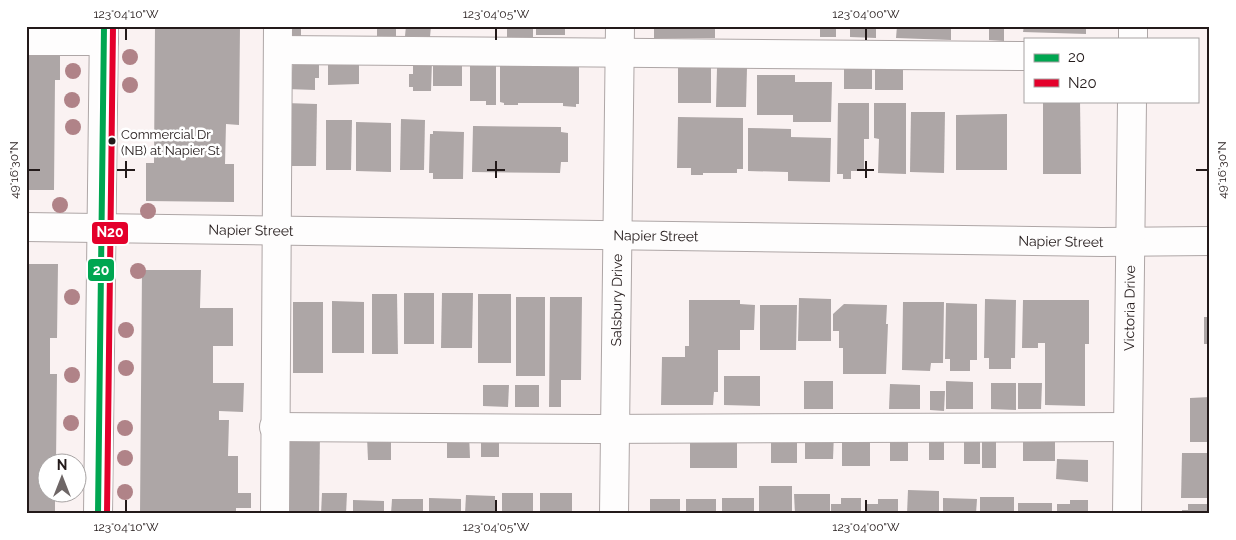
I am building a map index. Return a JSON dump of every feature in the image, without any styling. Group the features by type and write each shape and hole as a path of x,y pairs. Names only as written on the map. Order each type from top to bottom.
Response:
{"street":[{"path":"26,41 104,34 98,514"},
{"path":"275,514 274,427 278,38 619,39 1024,56"},
{"name":"Salsbury Drive","path":"614,514 619,39"},
{"name":"Victoria Drive","path":"1127,514 1132,102"},
{"name":"Napier Street","path":"26,227 1130,242 1210,241"},
{"path":"274,427 615,429 1128,427"}],"building":[{"path":"155,26 240,26 239,125 226,124 225,164 234,164 234,202 146,201 146,163 154,163"},
{"path":"285,26 301,26 301,37 285,37"},
{"path":"377,26 396,26 396,37 377,37"},
{"path":"406,26 431,26 430,37 405,36"},
{"path":"507,26 533,26 533,38 507,38"},
{"path":"536,26 565,26 565,35 536,35"},
{"path":"654,26 715,26 715,38 654,38"},
{"path":"820,26 836,26 836,37 820,37"},
{"path":"850,26 876,26 876,38 850,37"},
{"path":"897,26 951,26 951,40 896,38"},
{"path":"989,26 1004,26 1004,41 989,40"},
{"path":"1024,26 1086,26 1086,34 1023,32"},
{"path":"26,47 60,47 60,80 55,80 54,190 26,190"},
{"path":"433,60 462,61 462,86 433,86"},
{"path":"293,61 319,61 319,78 315,78 315,90 287,89 288,72 292,72"},
{"path":"328,61 359,61 359,84 328,85"},
{"path":"413,61 432,61 431,91 413,91 413,87 409,87 409,74 413,74"},
{"path":"678,63 711,63 711,103 678,103"},
{"path":"844,64 872,64 872,89 844,89"},
{"path":"496,65 496,105 486,105 486,101 470,101 470,66"},
{"path":"500,65 579,66 579,104 576,104 576,107 563,106 563,103 518,103 518,105 504,105 504,103 500,102"},
{"path":"875,65 903,65 903,90 875,90"},
{"path":"717,68 747,68 746,107 716,107"},
{"path":"757,75 795,75 795,82 832,82 831,122 793,122 793,115 757,115"},
{"path":"1043,102 1080,102 1081,174 1043,174"},
{"path":"285,103 317,104 316,166 288,166"},
{"path":"838,103 869,103 869,139 864,139 864,171 851,171 851,179 843,179 843,174 837,174"},
{"path":"874,103 906,103 906,174 878,173 879,139 874,138"},
{"path":"911,112 945,112 944,173 910,172"},
{"path":"1007,114 1007,170 956,170 956,115"},
{"path":"678,117 743,118 743,169 737,169 737,173 691,175 691,168 677,168"},
{"path":"401,119 425,120 424,170 400,170"},
{"path":"326,120 352,120 351,170 326,170"},
{"path":"356,122 391,123 391,172 356,171"},
{"path":"473,126 561,127 561,132 568,133 568,162 561,162 560,173 472,172"},
{"path":"748,128 791,129 791,137 831,138 830,182 788,181 788,172 748,171"},
{"path":"433,131 464,132 463,179 433,179 433,173 429,173 430,134 433,134"},
{"path":"26,264 58,264 57,338 50,338 50,374 57,374 56,452 38,452 38,502 55,502 55,514 26,514"},
{"path":"142,270 201,270 200,308 233,308 233,346 213,346 213,383 244,383 243,412 219,411 219,420 229,420 228,456 238,456 238,493 251,493 251,508 236,508 236,514 140,514"},
{"path":"404,293 434,293 434,344 404,344"},
{"path":"442,293 473,293 472,348 441,348"},
{"path":"372,294 397,294 398,354 372,354"},
{"path":"478,294 511,294 511,363 478,363"},
{"path":"516,297 545,297 545,376 516,376"},
{"path":"550,297 582,297 581,380 561,380 561,407 549,407"},
{"path":"799,298 831,299 831,341 798,341"},
{"path":"985,299 1016,300 1015,358 1011,358 1011,369 989,369 989,358 984,358"},
{"path":"689,300 740,300 740,304 755,305 754,330 740,330 740,350 718,350 718,392 714,392 713,405 661,405 662,357 685,357 685,346 689,346"},
{"path":"1023,300 1089,300 1089,344 1085,344 1085,406 1045,405 1045,343 1038,343 1038,348 1022,348"},
{"path":"332,301 364,302 364,353 332,353"},
{"path":"293,302 323,302 323,373 293,373"},
{"path":"903,302 944,302 943,363 931,363 930,371 902,370"},
{"path":"946,303 977,304 977,360 970,360 970,371 950,371 950,359 945,359"},
{"path":"844,304 887,305 886,374 843,374 843,348 839,348 839,331 833,331 833,314"},
{"path":"760,305 797,305 796,350 760,350"},
{"path":"1204,317 1210,317 1210,344 1204,344"},
{"path":"724,376 760,376 760,406 724,405"},
{"path":"804,381 833,381 833,409 804,409"},
{"path":"946,381 973,382 973,409 946,409"},
{"path":"991,383 1016,383 1016,410 991,409"},
{"path":"1018,383 1042,383 1041,409 1018,409"},
{"path":"890,384 920,385 920,409 889,409"},
{"path":"483,385 509,385 508,407 483,406"},
{"path":"515,385 539,385 539,407 515,407"},
{"path":"930,391 945,391 944,411 930,410"},
{"path":"1210,397 1210,442 1190,442 1190,398"},
{"path":"280,430 320,431 319,514 279,514"},
{"path":"805,432 834,433 833,459 805,459"},
{"path":"870,432 870,466 842,466 842,439"},
{"path":"469,433 470,458 447,458 447,434"},
{"path":"1023,433 1055,434 1055,461 1023,461"},
{"path":"481,434 499,434 499,457 481,457"},
{"path":"771,435 797,435 797,463 771,463"},
{"path":"367,437 391,437 391,460 368,460"},
{"path":"690,437 737,437 737,468 690,468"},
{"path":"890,437 908,437 908,461 890,461"},
{"path":"929,437 944,437 944,460 929,460"},
{"path":"964,439 980,439 980,464 964,464"},
{"path":"982,439 996,439 996,468 982,468"},
{"path":"1182,453 1210,453 1210,498 1181,498"},
{"path":"1057,459 1088,460 1088,482 1056,479"},
{"path":"759,486 792,486 792,514 759,514"},
{"path":"908,490 939,491 939,514 907,514"},
{"path":"322,493 347,493 346,514 321,514"},
{"path":"502,493 533,493 533,514 502,514"},
{"path":"540,493 572,493 572,514 540,514"},
{"path":"794,494 830,494 830,514 795,514"},
{"path":"466,495 495,496 495,514 465,514"},
{"path":"980,497 1014,497 1014,514 980,514"},
{"path":"429,498 461,499 461,514 429,514"},
{"path":"722,498 754,498 754,514 722,514"},
{"path":"841,498 861,498 861,514 831,514 831,504 841,504"},
{"path":"943,498 977,499 976,514 943,514"},
{"path":"392,499 423,499 423,514 391,514"},
{"path":"650,499 680,499 680,514 650,514"},
{"path":"686,499 716,499 716,514 686,514"},
{"path":"878,499 898,499 898,514 867,514 867,504 878,504"},
{"path":"353,500 384,501 384,514 353,514"},
{"path":"1070,500 1088,500 1088,514 1057,514 1057,504 1070,504"},
{"path":"1018,503 1052,503 1052,514 1018,514"},
{"path":"1188,504 1210,504 1210,514 1182,514 1182,510 1188,510"}],"transit line":[{"name":"20","path":"98,514 104,26"},
{"name":"N20","path":"107,514 113,26"}],"place":[{"name":"Commercial Dr (NB) at Napier St","path":"112,141"}]}
